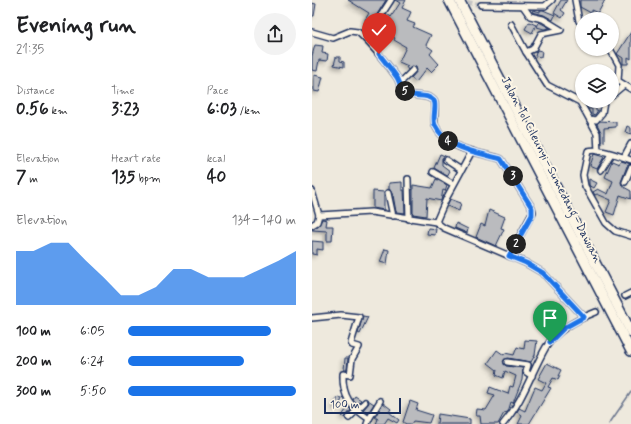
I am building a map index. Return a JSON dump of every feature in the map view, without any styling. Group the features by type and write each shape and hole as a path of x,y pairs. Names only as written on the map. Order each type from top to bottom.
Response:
{"highway":[{"name":"Jalan Tol Cileunyi–Sumedang–Dawuan","path":"449,0 631,351"},
{"name":"Jalan Tol Cileunyi–Sumedang–Dawuan","path":"459,0 631,332"}],"street":[{"path":"362,36 375,40 380,30 377,28 380,17 391,0"},
{"path":"480,5 545,6 552,0"},
{"path":"575,0 577,12"},
{"path":"524,6 530,16 543,19 562,30 541,34 533,49 526,52"},
{"path":"512,24 526,52 547,85 576,99 590,119 597,133 598,152"},
{"path":"312,32 333,38 354,30 362,36 379,54 400,82 405,92 411,95 426,96 433,101 435,104 434,122 439,131 450,143 460,148 501,159 532,208 532,215 509,256"},
{"path":"614,56 619,65 618,81 631,89"},
{"path":"400,82 413,70"},
{"path":"619,89 624,85"},
{"path":"590,119 596,120 602,113 603,108"},
{"path":"624,157 631,144"},
{"path":"631,160 592,150 586,154 583,175 585,186 606,223 615,231 631,236"},
{"path":"436,222 453,184 472,151"},
{"path":"601,170 611,154"},
{"path":"446,160 461,170"},
{"path":"625,182 631,168"},
{"path":"433,172 453,184"},
{"path":"408,179 409,219"},
{"path":"312,191 319,215 317,222 312,224"},
{"path":"388,193 393,216"},
{"path":"319,215 372,212 409,219 436,222 444,228 526,263 543,273 584,317"},
{"path":"625,296 631,293"},
{"path":"503,424 524,394 550,342 564,328 596,312"},
{"path":"312,318 341,315 359,317 351,342 352,345 359,347 352,360 350,375 343,374 342,388 368,422 380,401"},
{"path":"507,362 527,365 526,372 532,376"},
{"path":"349,418 365,402"}],"building":[{"path":"348,0 386,0 376,16 373,34 370,33 372,24 365,20 369,13"},
{"path":"395,0 406,0 402,8 411,12 407,21 415,24 413,27 431,35 426,45 433,50 430,54 439,64 431,72 427,68 416,82 411,78 417,71 416,67 412,66 408,70 406,67 408,66 399,62 406,47 394,40 395,38 387,33 379,46 375,43 384,32 382,26 387,14 391,17 400,3"},
{"path":"561,0 567,0 561,10 565,13 562,18 554,13"},
{"path":"580,0 605,0 599,12 591,10 591,12 589,12 580,7"},
{"path":"312,3 316,4 314,16 312,16"},
{"path":"533,10 540,12 540,10 543,10 555,15 553,20 544,15 532,12"},
{"path":"529,22 536,25 532,33 525,29"},
{"path":"539,22 550,28 544,29 537,27"},
{"path":"631,32 631,59 628,57 628,64 623,64 623,58 619,55 619,51"},
{"path":"315,45 323,46 322,53 328,54 327,61 319,60 317,71 312,70 312,56"},
{"path":"537,50 542,51 541,57 535,56"},
{"path":"336,57 340,57 340,61 344,62 344,67 334,65"},
{"path":"314,75 323,77 319,92 314,91"},
{"path":"596,108 596,110 598,110 595,115 592,114 592,109 588,109"},
{"path":"600,121 616,122 616,127 604,128 604,142 601,141 601,132 597,124"},
{"path":"627,126 631,128 631,134 625,132"},
{"path":"440,154 445,156 442,158 442,165 450,171 447,176 434,168"},
{"path":"594,154 604,157 597,169 590,166"},
{"path":"612,161 619,164 621,161 631,164 627,166 621,182 622,186 631,191 631,199 620,195 614,215 606,212 611,200 597,194 595,195 593,192 598,189 608,194 613,181 605,177"},
{"path":"436,179 447,185 445,191 443,190 441,201 427,198 426,216 413,214 413,185 432,188"},
{"path":"589,179 597,183 594,188 589,185"},
{"path":"402,182 402,190 404,190 405,213 396,212 393,195 389,189 389,183"},
{"path":"373,191 384,192 384,210 373,208"},
{"path":"450,199 461,203 459,211 447,206"},
{"path":"489,210 505,217 501,228 504,229 496,246 476,237 481,224 485,226"},
{"path":"322,219 327,220 326,226 333,226 332,241 327,241 327,231 312,230 319,225"},
{"path":"456,223 468,229 467,233 455,228"},
{"path":"428,228 436,229 435,235 427,234"},
{"path":"312,241 323,242 323,250 317,249 317,255 312,254"},
{"path":"385,249 389,250 387,264 380,262"},
{"path":"363,316 368,317 360,334 358,333"},
{"path":"525,340 537,341 535,355 531,362 508,358 503,361 506,366 523,368 522,380 513,403 511,402 508,412 504,413 498,424 481,424 480,416 476,416 477,409 486,410 495,395 488,393 490,387 508,394 510,386 513,387 516,376 505,371 503,378 496,375 497,370 488,363 497,350 504,355 505,353 514,355 517,347 524,349"},
{"path":"345,358 348,358 347,370 344,370"},
{"path":"547,363 561,370 558,376 560,376 558,380 553,378 548,387 551,388 529,424 518,424 522,416 517,412 519,408 525,411 535,387 542,390 546,383 538,379"},
{"path":"355,396 361,400 357,404 353,399"},
{"path":"338,397 342,399 338,408 334,407"},
{"path":"368,400 374,404 368,413 363,410 369,403"},
{"path":"410,401 418,404 416,410 432,415 429,423 413,421 411,424 406,424 403,422"},
{"path":"383,403 391,409 389,412 399,420 397,423 388,418 384,424 376,424 378,419 375,417"},
{"path":"348,407 351,410 345,418 342,416"},
{"path":"438,414 470,419 470,424 437,424"}],"waterway":[{"path":"609,424 631,392"}],"tunnel":[{"path":"460,1 481,5"},
{"path":"596,312 625,296"}],"route":[{"path":"379,54 396,76 405,92 411,95 426,96 433,101 435,104 434,122 436,127 450,143 460,148 501,159 506,164 533,212 509,256 526,263 543,273 584,317 564,328 550,342"}]}
